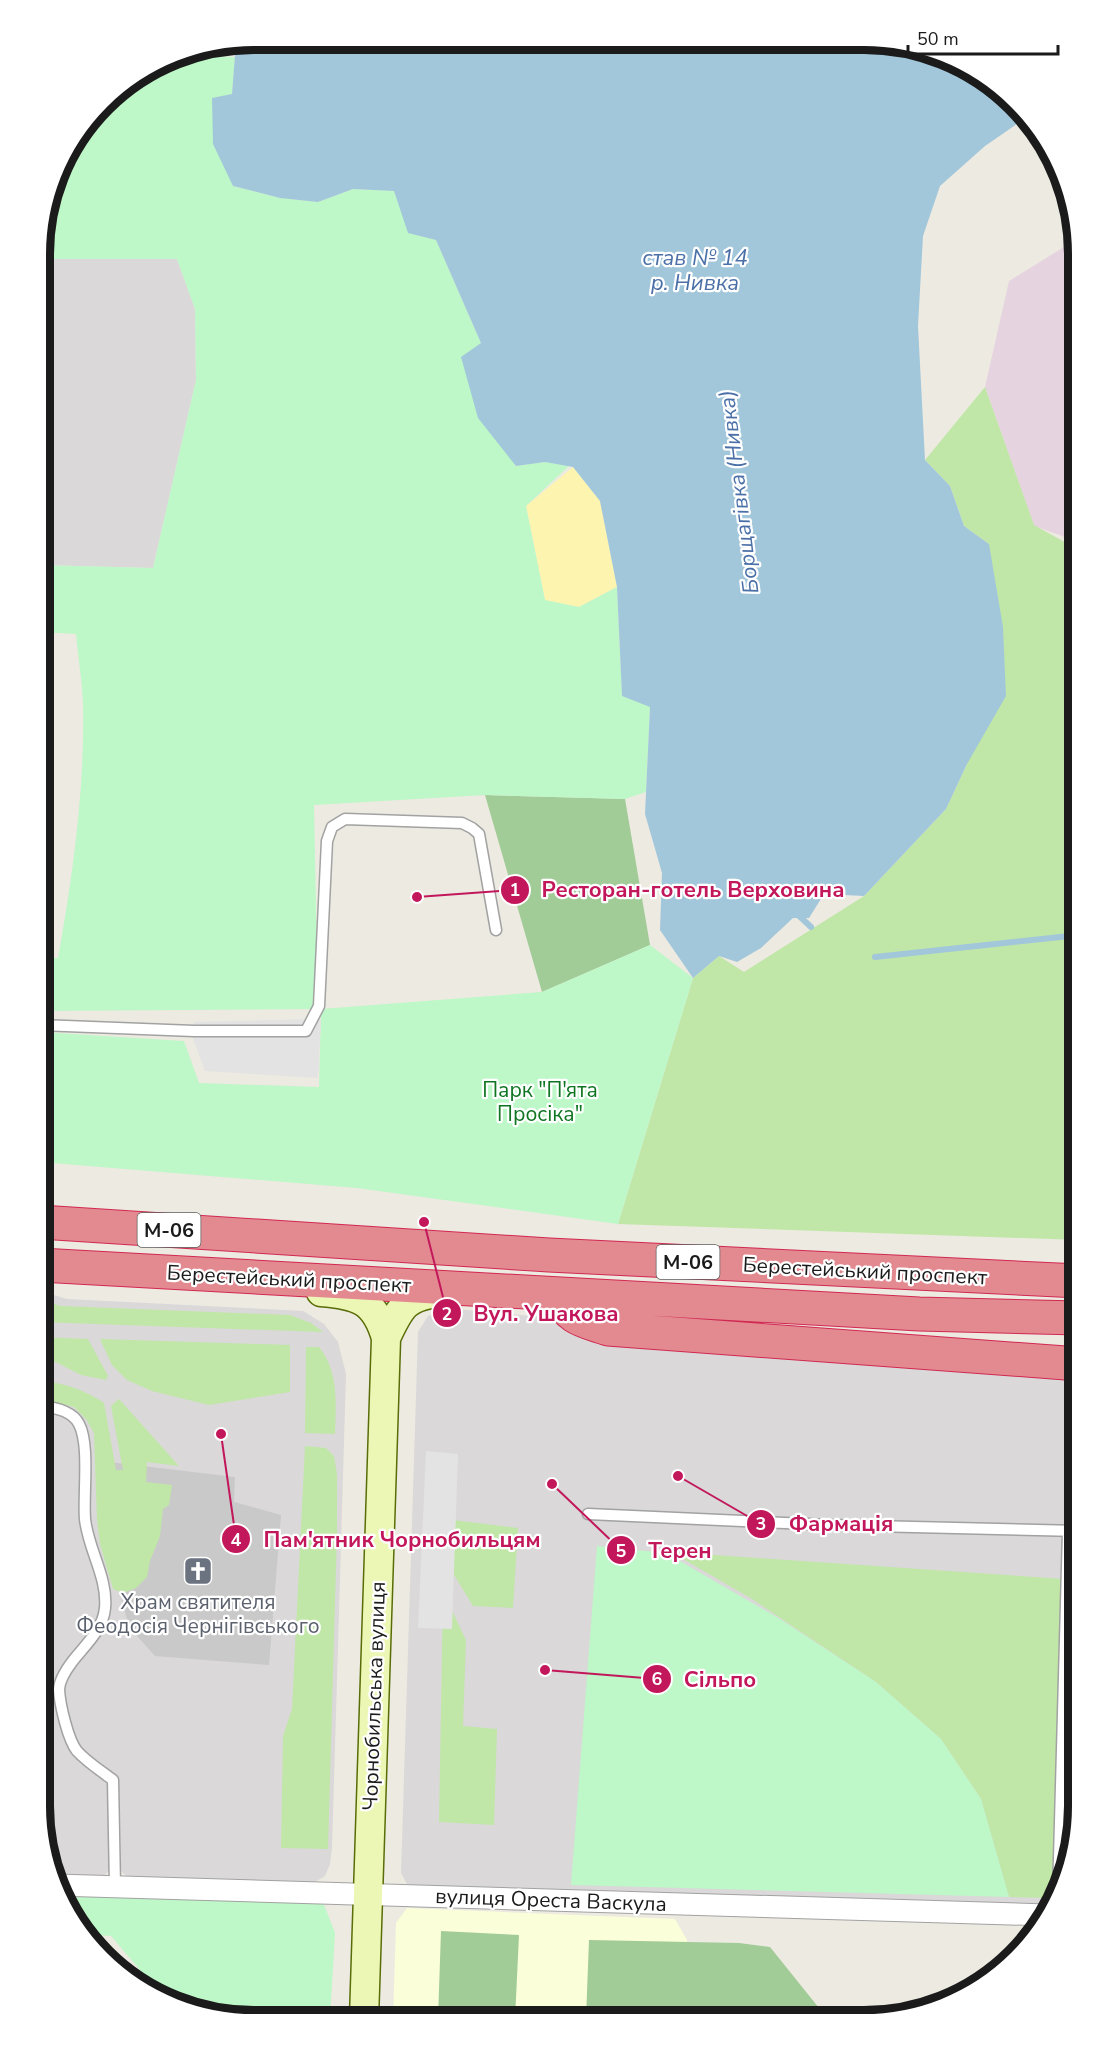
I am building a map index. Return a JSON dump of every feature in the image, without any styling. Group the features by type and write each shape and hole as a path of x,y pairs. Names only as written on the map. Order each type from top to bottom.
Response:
{"highway":[{"name":"Берестейський проспект","path":"50,1223 549,1256 1068,1280"},
{"name":"Берестейський проспект","path":"50,1266 919,1314 1068,1318"},
{"path":"559,1295 564,1307 575,1318 608,1329 1068,1363"}],"main road":[{"name":"Чорнобильська вулиця","path":"50,1273 342,1294 363,1301 381,1321 386,1338 364,2010"},
{"name":"Чорнобильська вулиця","path":"386,1338 397,1314 409,1301 429,1293 464,1290"}],"street":[{"name":"вулиця Ореста Васкула","path":"66,1885 1036,1915"}],"lane":[{"path":"50,1025 194,1031 306,1031 319,1006 327,841 332,827 345,819 462,823 472,828 479,834 496,930"},
{"path":"50,1407 69,1414 79,1423 84,1439 85,1521 104,1591 104,1618 63,1675 59,1689 69,1738 78,1752 113,1780 115,1887"},
{"path":"588,1514 830,1525 1068,1531"},
{"path":"1059,1866 1068,1668"}],"shaded area":[{"path":"53,217 52,258 177,259 195,309 196,380 153,568 50,565 50,253"},
{"path":"1068,245 1068,538 1034,526 985,387 1009,281"},
{"path":"321,1019 318,1078 205,1071 193,1038 194,1022"},
{"path":"50,1294 67,1299 303,1311 324,1324 338,1342 346,1374 330,1864 325,1876 315,1882 132,1878 121,1871 120,1804 108,1803 109,1870 101,1877 62,1875 53,1845 50,1819"},
{"path":"445,1308 553,1318 569,1330 1068,1373 1068,1819 1065,1845 1058,1871 1043,1904 416,1887 407,1884 401,1873 418,1332 428,1316"},
{"path":"426,1451 458,1454 452,1629 418,1628"},
{"path":"109,1462 235,1477 234,1502 281,1515 269,1665 155,1656 129,1627 117,1583"},
{"path":"407,1908 675,1919 687,1940 684,2010 393,2010 396,1923"}],"green space":[{"path":"205,55 235,57 232,94 212,99 233,186 280,198 318,202 353,189 394,191 409,233 436,240 481,343 515,466 545,462 569,466 526,506 545,600 579,607 617,587 622,696 650,706 646,792 625,799 485,795 314,805 318,1009 50,1011 50,958 58,958 69,895 80,799 83,735 82,694 76,634 50,633 50,565 153,568 196,380 195,309 177,259 51,259 52,220 60,188 84,140 119,100 140,84 175,65"},
{"path":"985,387 1034,525 1068,544 1068,1240 618,1224 693,978 719,956 744,972 864,896 946,809 967,764 989,544 964,526 950,486 925,460"},
{"path":"485,795 625,799 650,945 542,992"},
{"name":"Парк \"П'ята Просіка\"","path":"650,945 693,978 618,1224 357,1188 50,1163 50,1033 184,1041 199,1083 319,1087 321,1009 542,992"},
{"path":"50,1303 61,1306 290,1315 311,1323 323,1332 50,1322"},
{"path":"50,1337 88,1339 108,1376 106,1380 81,1375 50,1359"},
{"path":"100,1339 290,1345 290,1392 209,1405 152,1391 127,1380 112,1365"},
{"path":"306,1347 319,1347 330,1367 335,1388 335,1434 305,1433"},
{"path":"50,1382 73,1387 104,1403 116,1470 123,1470 111,1406 119,1399 179,1466 147,1462 146,1482 172,1485 169,1505 163,1509 160,1536 150,1561 147,1577 136,1588 123,1593 113,1589 100,1544 94,1433 86,1419 74,1407 50,1402"},
{"path":"305,1446 326,1448 334,1456 337,1475 328,1849 281,1848 283,1736 292,1709"},
{"path":"453,1520 518,1528 513,1608 473,1606 450,1568"},
{"path":"597,1546 666,1553 780,1619 876,1682 941,1739 981,1799 1009,1897 571,1885"},
{"path":"671,1552 1068,1579 1068,1819 1065,1845 1058,1871 1046,1898 1009,1897 981,1799 941,1739 876,1682 752,1599"},
{"path":"443,1592 466,1640 463,1726 497,1729 494,1825 439,1822"},
{"path":"70,1893 323,1902 335,1933 330,2010 253,2010 201,2003 175,1994 149,1981 111,1936 96,1935"},
{"path":"441,1931 519,1935 515,2010 438,2010"},
{"path":"589,1940 739,1943 770,1947 819,2008 816,2010 586,2010"}],"sand":[{"path":"573,467 600,501 617,587 579,607 545,601 526,506"}],"water":[{"name":"став № 14 р. Нивка","path":"865,50 904,53 930,60 955,71 978,84 999,100 1018,119 1020,122 985,146 940,186 923,236 918,326 925,460 950,486 964,526 989,544 1003,627 1006,696 967,764 946,809 864,896 824,894 809,918 793,918 761,948 737,962 719,956 693,978 660,930 662,873 645,814 650,707 622,696 617,587 600,501 573,467 545,462 516,466 478,418 461,357 481,343 436,240 408,233 394,191 353,189 318,202 280,198 233,186 213,144 212,98 232,94 235,51"}],"waterway":[{"name":"Борщагівка (Нивка)","path":"796,913 811,927"},
{"name":"Борщагівка (Нивка)","path":"875,957 1068,936"}],"place":[{"name":"Ресторан-готель Верховина","path":"417,897"},
{"name":"Вул. Ушакова","path":"424,1222"},
{"name":"Пам'ятник Чорнобильцям","path":"221,1434"},
{"name":"Фармація","path":"678,1476"},
{"name":"Терен","path":"552,1484"},
{"name":"Храм святителя Феодосія Чернігівського","path":"198,1571"},
{"name":"Сільпо","path":"545,1670"}]}
